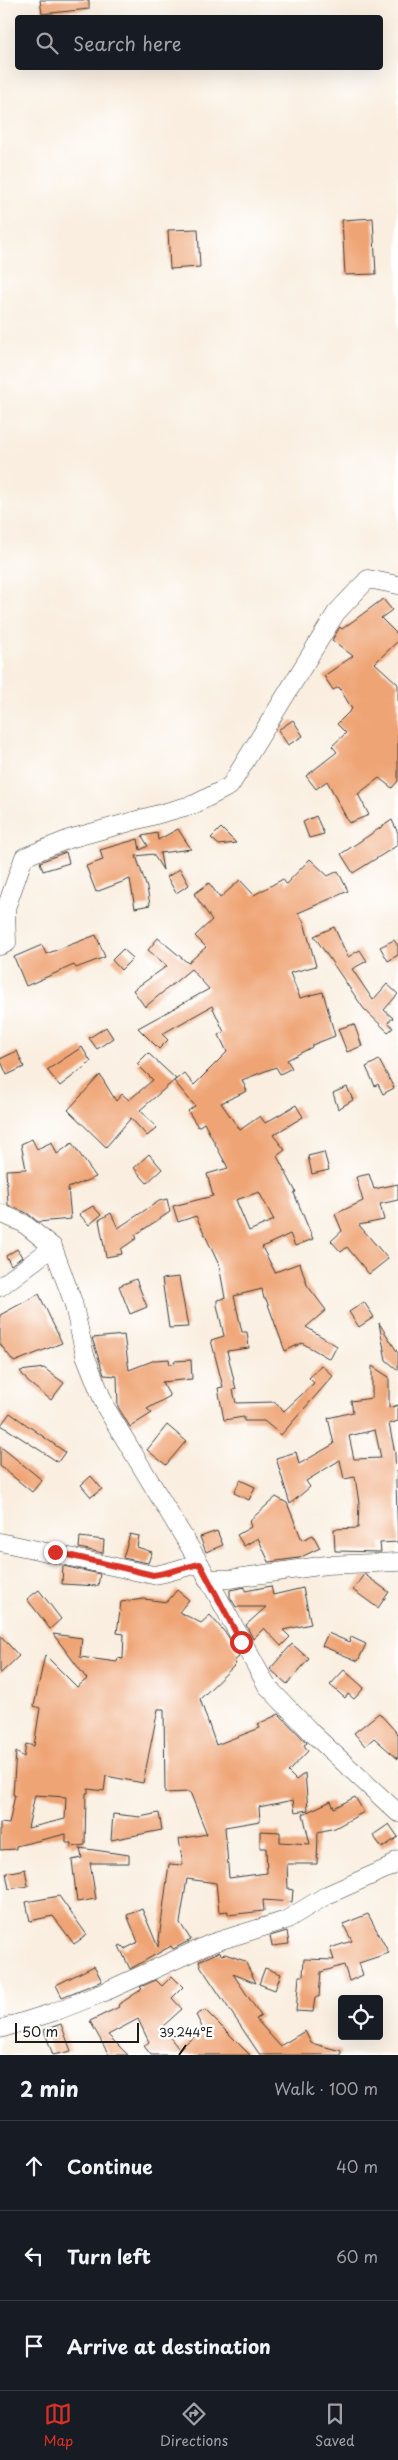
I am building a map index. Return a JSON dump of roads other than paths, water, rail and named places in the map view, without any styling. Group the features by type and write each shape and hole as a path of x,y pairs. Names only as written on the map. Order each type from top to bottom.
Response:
{"street":[{"path":"0,946 7,943 6,908 24,857 69,840 195,804 230,786 336,612 368,579 398,585"},
{"path":"0,1213 23,1223 53,1247 73,1302 85,1355 106,1408 204,1572 267,1686 312,1733 398,1812"},
{"path":"0,1287 53,1247"},
{"path":"0,1542 55,1552 153,1575 169,1573 185,1566 230,1579 326,1565 398,1562"},
{"path":"0,2029 54,2012 100,1994 212,1942 286,1920 327,1895 390,1867 398,1860"}]}
